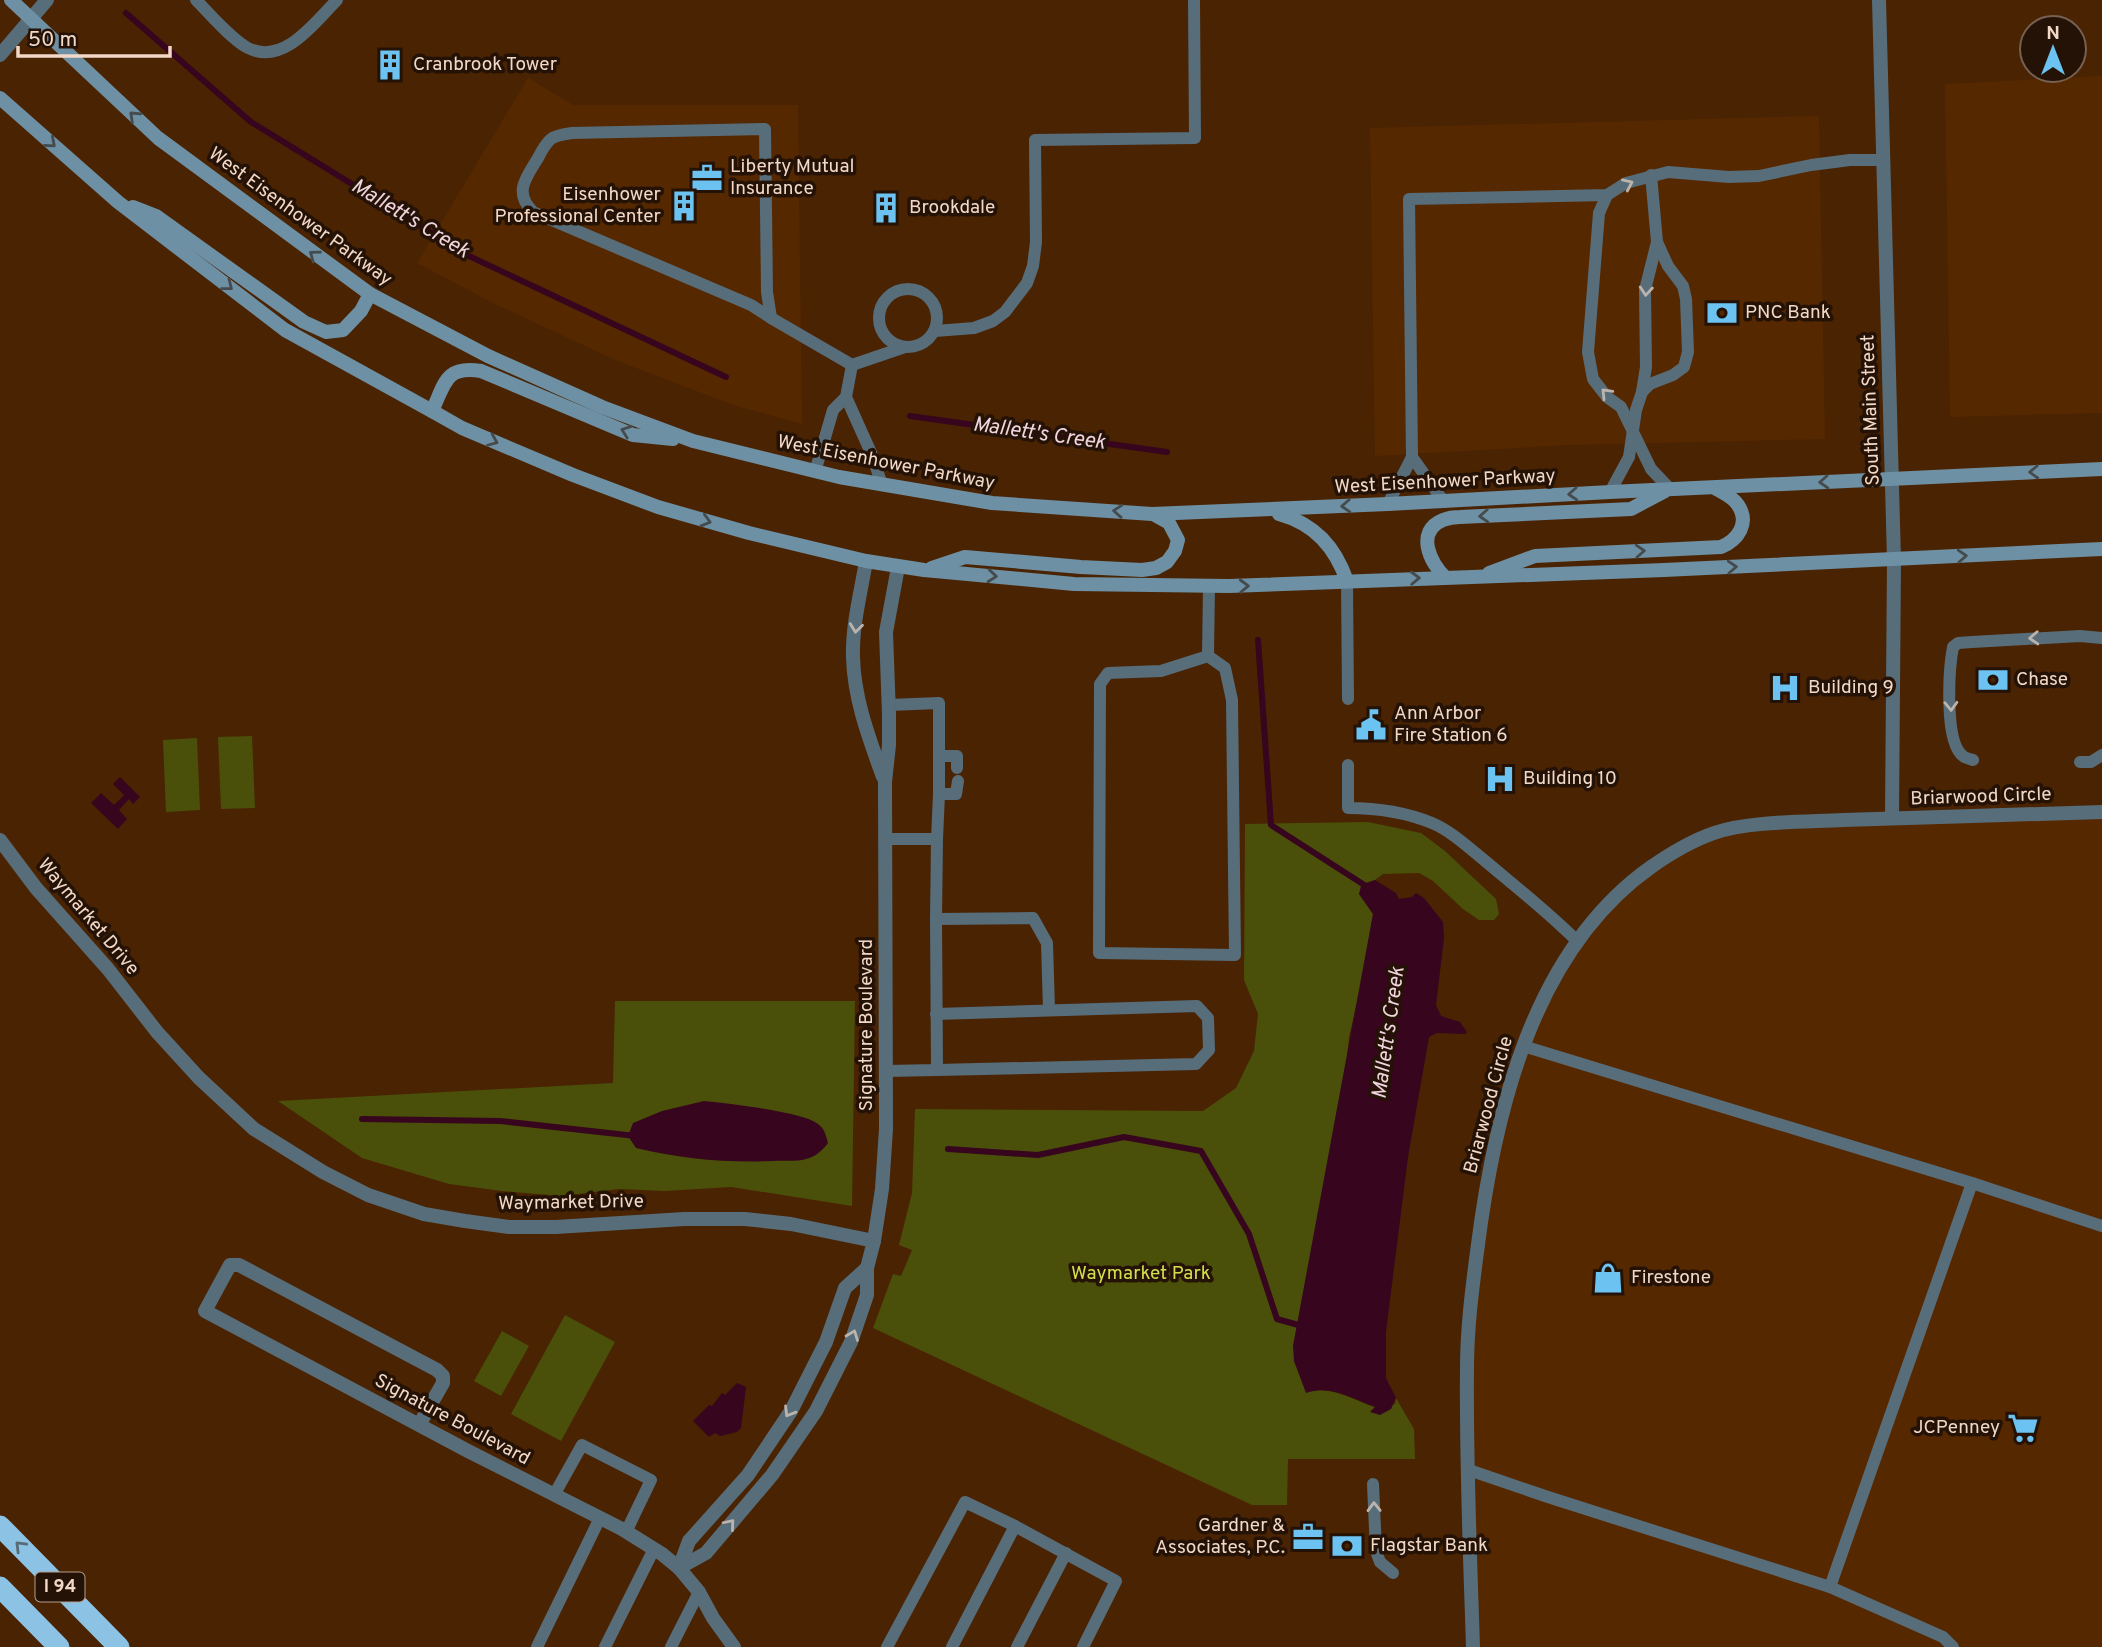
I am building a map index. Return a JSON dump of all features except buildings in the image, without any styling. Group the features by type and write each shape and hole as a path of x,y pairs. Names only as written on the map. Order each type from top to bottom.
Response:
{"highway":[{"name":"I 94","path":"0,1527 119,1647"},
{"name":"I 94","path":"0,1587 60,1647"}],"main road":[{"name":"West Eisenhower Parkway","path":"11,0 158,138 370,294 488,356 602,407 693,440 815,472 992,503 1152,514 1388,505 2102,469"},
{"path":"0,98 118,202 285,330 462,428 658,507 748,533 866,561 924,570 1074,584 1209,586 1894,560 2102,549"},
{"path":"118,202 156,216 304,322 326,332 343,330 361,311 370,294"},
{"path":"432,411 453,373 470,369 633,435 693,440"},
{"path":"1478,577 1535,556 1721,547 1732,543 1741,532 1743,518 1740,506 1715,488"},
{"path":"1445,577 1430,559 1427,538 1432,526 1443,519 1631,509 1670,489"},
{"path":"1264,510 1296,519 1313,529 1341,563 1347,581"},
{"path":"924,570 965,557 1081,567 1142,570 1156,568 1167,562 1175,551 1178,540 1170,523 1152,514"}],"street":[{"path":"0,55 47,0"},
{"name":"South Main Street","path":"1879,0 1893,478 1892,818"},
{"name":"Signature Boulevard","path":"866,561 853,656 855,684 862,717 885,782"},
{"name":"Signature Boulevard","path":"679,1568 706,1553 772,1475 816,1411 851,1342 867,1295 867,1268 882,1189 886,1129 885,782 889,705 886,632 898,567"},
{"name":"Briarwood Circle","path":"1473,1647 1467,1366 1483,1199 1503,1112 1523,1046 1549,988 1577,941 1605,906 1640,875 1678,849 1715,832 1774,824 2102,812"},
{"name":"Waymarket Drive","path":"0,840 157,1032 200,1078 254,1129 323,1172 368,1195 424,1214 509,1227 744,1219 791,1224 874,1241"},
{"name":"Signature Boulevard","path":"419,1424 443,1383 443,1376 437,1370 239,1265 230,1265 205,1311 654,1549 679,1568 699,1592 713,1618 734,1647"},
{"name":"Signature Boulevard","path":"679,1568 689,1541 748,1475 791,1411 827,1342 845,1288 867,1268"}],"lane":[{"path":"195,0 249,49 272,51 294,43 337,0"},
{"path":"935,331 974,328 993,321 1005,312 1027,283 1036,242 1035,140 1195,138 1194,0"},
{"path":"771,318 767,292 765,129 572,133 551,139 545,145 522,189 523,199 533,212 751,305 771,318 852,365 906,347 917,346 927,340 935,331 938,320 931,299 922,292 899,290 889,295 878,316 886,337 895,344 906,347"},
{"path":"1388,505 1412,457 1409,199 1607,195 1626,183 1668,172 1729,177 1759,176 1811,165 1850,160 1882,160"},
{"path":"1610,492 1629,457 1646,367 1645,290 1657,242 1651,175"},
{"path":"1607,195 1599,214 1588,352 1593,379 1607,397 1621,407 1651,469 1670,489"},
{"path":"1642,392 1650,384 1673,375 1684,367 1688,352 1683,286 1668,265 1657,242"},
{"path":"815,472 833,410 846,397 852,365"},
{"path":"846,397 872,455 882,485"},
{"path":"1412,457 1444,502"},
{"path":"1347,581 1349,699"},
{"path":"1208,656 1209,586"},
{"path":"1973,760 1964,758 1958,751 1952,734 1950,675 1953,647 1958,643 1972,642 2080,636 2102,638"},
{"path":"1208,656 1224,668 1232,700 1235,955 1099,953 1100,684 1108,673 1161,671 1208,656"},
{"path":"889,705 939,703 937,1070"},
{"path":"939,755 957,756 958,775 957,794 939,794"},
{"path":"2080,762 2091,762 2102,755"},
{"path":"1348,765 1348,808 1390,810 1435,824 1454,836 1555,919 1577,941"},
{"path":"886,839 937,839"},
{"path":"936,919 1033,918 1047,943 1049,1010"},
{"path":"886,1071 1196,1064 1209,1050 1208,1018 1197,1006 936,1014"},
{"path":"1523,1046 1972,1183 2102,1226"},
{"path":"1830,1587 1972,1183"},
{"path":"554,1495 582,1445 651,1480 626,1532"},
{"path":"1469,1469 1830,1587 1943,1637 1953,1647"},
{"path":"1373,1484 1376,1551 1380,1562 1393,1573"},
{"path":"887,1647 965,1502 1116,1581 1083,1647"},
{"path":"537,1647 600,1518"},
{"path":"952,1647 1015,1526"},
{"path":"605,1647 654,1549"},
{"path":"1017,1647 1066,1553"},
{"path":"671,1647 699,1592"}],"shaded area":[{"path":"2102,76 2102,413 1950,417 1945,84 2018,80 2018,84 2088,84 2088,77"},
{"path":"528,78 573,105 798,105 802,424 733,405 613,359 493,303 417,263"},
{"path":"1819,116 1825,439 1570,445 1375,456 1370,128"},
{"path":"2102,812 2102,1647 1473,1647 1473,1280 1523,1046 1605,906 1715,832"}],"green space":[{"path":"252,736 255,808 221,809 218,737"},
{"path":"197,738 200,810 166,812 163,740"},
{"name":"Waymarket Park","path":"1368,822 1421,833 1445,851 1496,899 1499,914 1494,920 1479,920 1433,881 1419,873 1383,874 1367,882 1359,894 1373,914 1363,977 1349,1037 1315,1390 1338,1393 1375,1407 1370,1412 1395,1404 1396,1398 1414,1429 1415,1459 1288,1459 1287,1505 1252,1505 873,1328 893,1274 901,1276 912,1250 899,1245 912,1193 915,1109 1203,1111 1236,1088 1254,1051 1258,1014 1244,980 1245,824"},
{"path":"615,1001 855,1001 852,1206 731,1187 665,1191 619,1189 561,1196 449,1184 362,1158 278,1101 613,1083"},
{"path":"565,1315 615,1342 561,1441 511,1414"},
{"path":"502,1331 529,1346 501,1396 474,1381"}],"water":[{"path":"120,777 140,797 133,804 129,799 119,810 127,819 118,829 91,803 101,793 114,805 124,795 113,784"},
{"path":"1375,880 1396,893 1399,899 1412,897 1416,893 1424,898 1443,922 1444,938 1436,1005 1441,1016 1460,1022 1467,1032 1437,1033 1429,1037 1408,1157 1386,1332 1386,1378 1396,1398 1391,1409 1380,1415 1370,1412 1375,1407 1333,1391 1306,1393 1294,1361 1293,1346 1373,914 1359,894 1361,886"},
{"path":"704,1101 764,1109 810,1120 822,1128 828,1143 815,1155 802,1160 739,1161 653,1152 636,1148 628,1136 633,1123 662,1111"},
{"path":"737,1383 746,1387 741,1428 737,1432 720,1436 715,1433 709,1437 693,1421 709,1405 712,1406 722,1393 725,1395"}],"waterway":[{"name":"Mallett's Creek","path":"126,13 251,122 469,256 726,377"},
{"name":"Mallett's Creek","path":"910,416 1167,452"},
{"name":"Mallett's Creek","path":"1258,640 1271,825 1369,888"},
{"path":"362,1119 500,1121 636,1136"},
{"path":"948,1149 1038,1155 1124,1137 1201,1151 1249,1234 1277,1319 1302,1326"}],"place":[{"name":"Cranbrook Tower","path":"390,65"},
{"name":"Liberty Mutual Insurance","path":"707,178"},
{"name":"Eisenhower Professional Center","path":"684,206"},
{"name":"Brookdale","path":"886,208"},
{"name":"PNC Bank","path":"1722,313"},
{"name":"Chase","path":"1993,680"},
{"name":"Building 9","path":"1785,688"},
{"name":"Ann Arbor Fire Station 6","path":"1371,725"},
{"name":"Building 10","path":"1500,779"},
{"name":"Firestone","path":"1608,1278"},
{"name":"JCPenney","path":"2023,1428"},
{"name":"Gardner & Associates, P.C.","path":"1308,1537"},
{"name":"Flagstar Bank","path":"1347,1546"}]}
